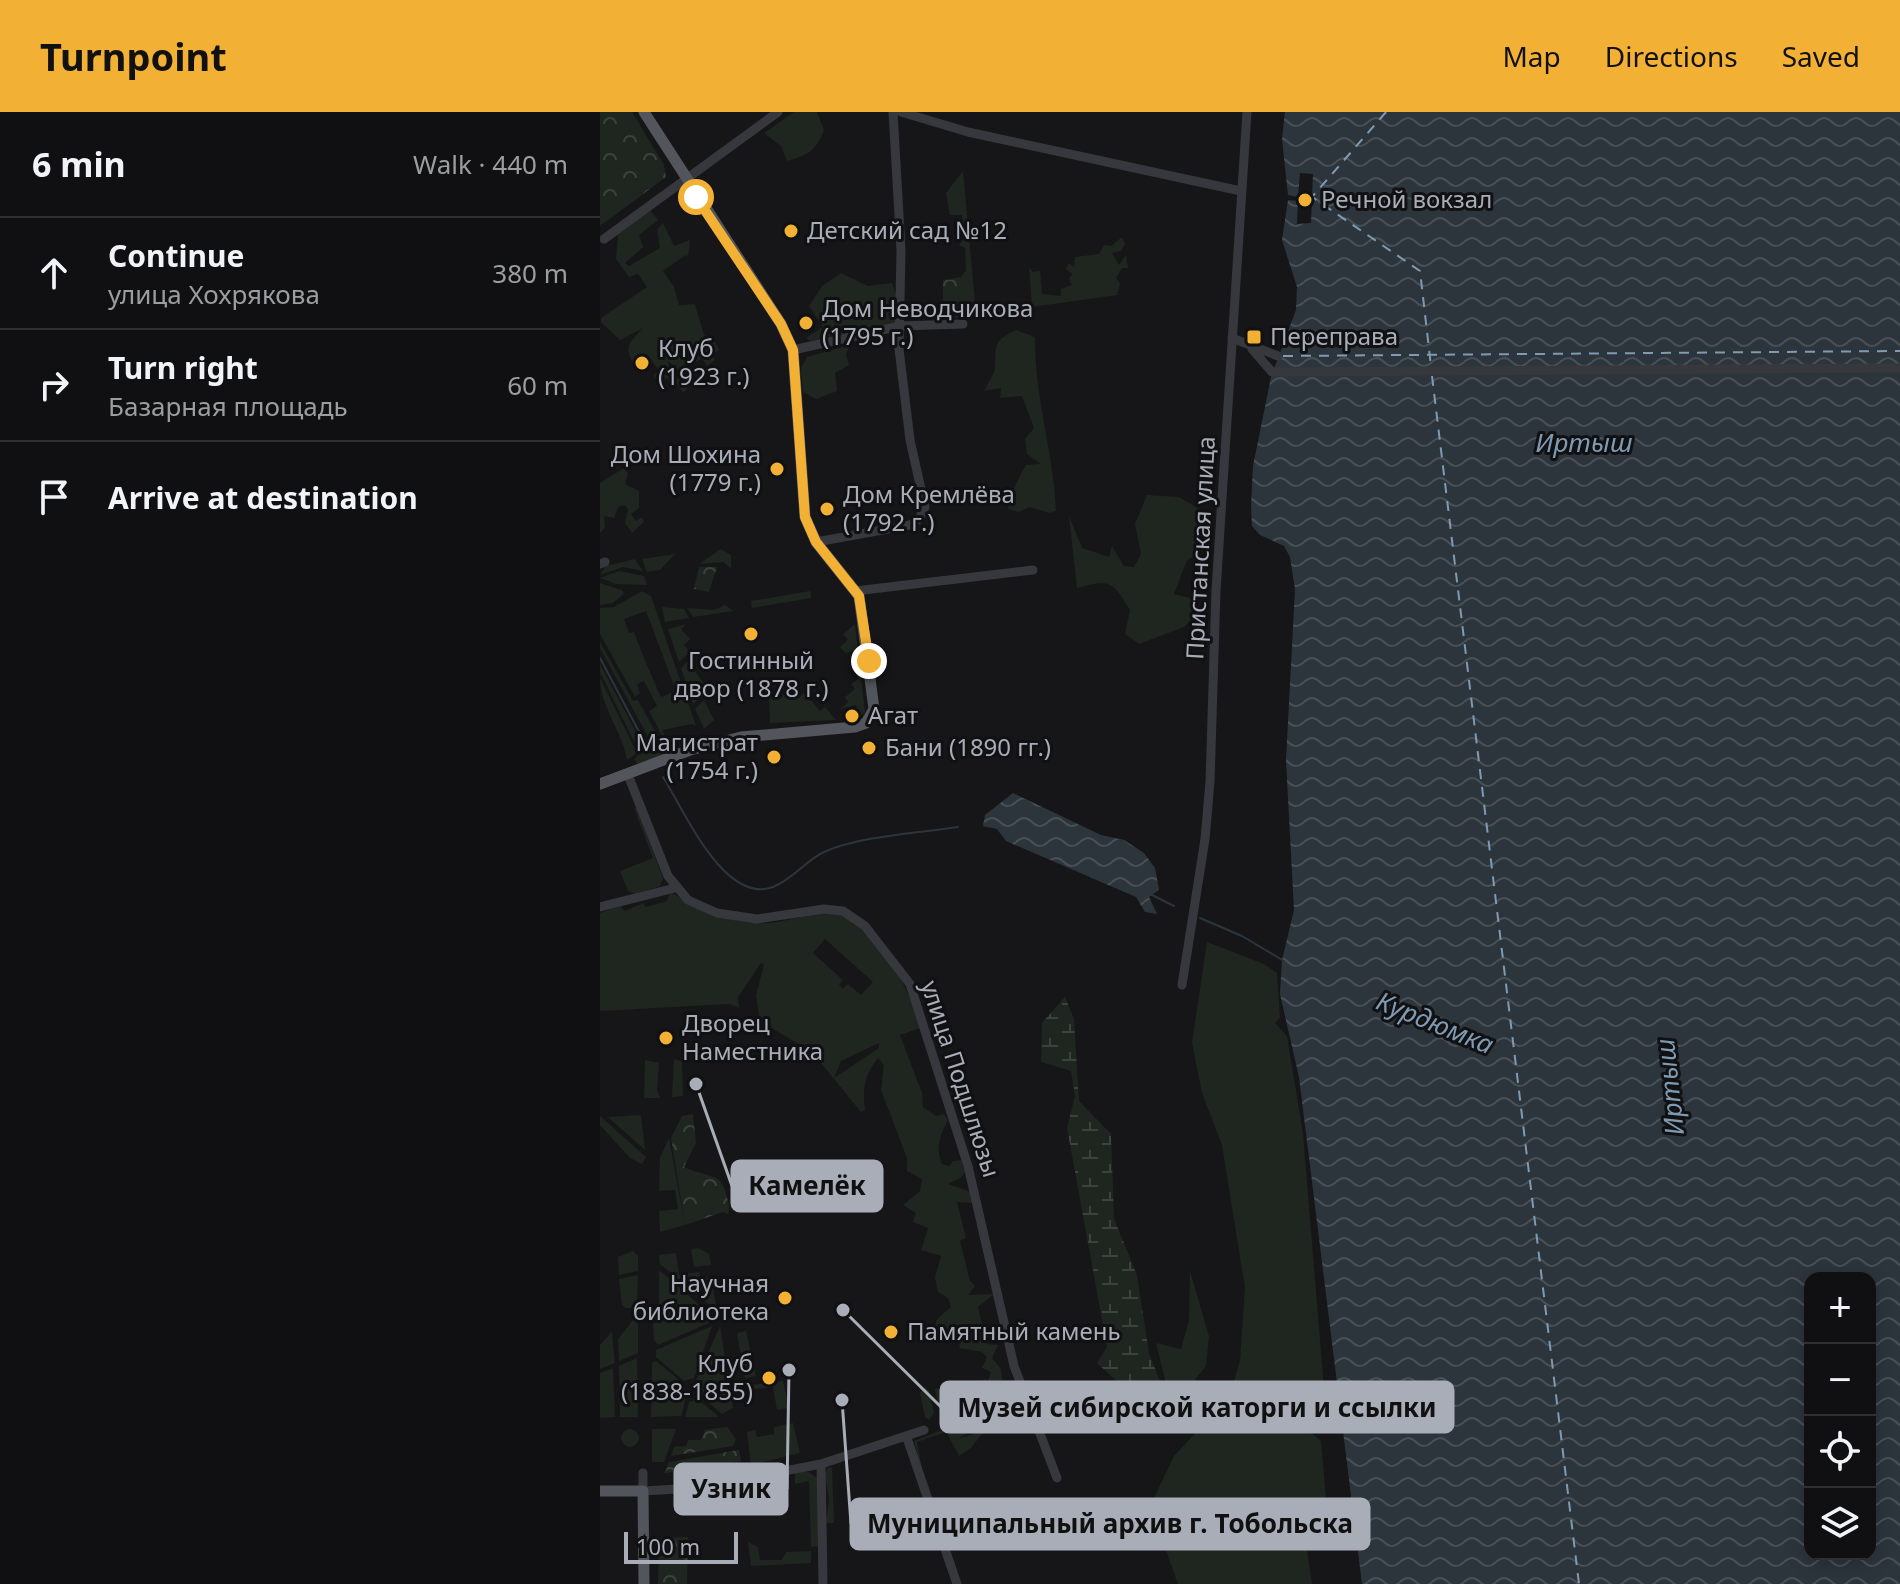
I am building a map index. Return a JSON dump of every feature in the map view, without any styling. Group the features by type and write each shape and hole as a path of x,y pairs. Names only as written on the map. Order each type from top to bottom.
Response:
{"main road":[{"path":"600,784 705,745 749,736 855,727 866,723 874,704 863,611 855,591 816,542 805,517 793,350 781,324 644,112"},
{"path":"600,1491 643,1491 644,1584"}],"street":[{"path":"604,239 778,112"},
{"path":"816,542 910,525 923,515 925,503 904,394 900,326 901,250 893,112"},
{"path":"901,112 968,132 1241,191"},
{"name":"Пристанская улица","path":"1182,985 1201,866 1210,782 1216,591 1247,112"},
{"path":"793,350 900,326 963,324"},
{"path":"1232,338 1252,349 1278,356"},
{"path":"1252,349 1272,372 1900,368"},
{"path":"855,591 1033,570"},
{"path":"600,907 675,888 633,773"},
{"name":"улица Подшлюзы","path":"675,888 701,908 743,917 771,919 818,910 843,911 865,926 908,980 971,1178 1014,1366 1057,1478"},
{"path":"643,1473 643,1491 695,1488 821,1464 924,1430"},
{"path":"907,1438 957,1584"},
{"path":"821,1464 823,1584"}],"green space":[{"path":"600,112 632,112 664,165 666,177 600,226"},
{"path":"794,112 817,112 824,130 810,151 787,161 781,146 764,133"},
{"path":"963,171 976,313 1030,307 946,319 943,314 958,314 956,280 943,280 961,277 966,270 965,248 959,245 964,239 962,215 950,215 946,193"},
{"path":"650,210 658,220 639,235 643,247 625,263 629,266 660,248 657,230 663,223 674,246 690,240 688,257 686,255 663,271 674,287 679,305 695,304 704,335 714,340 719,350 712,355 715,360 707,366 702,358 687,368 688,378 668,361 669,369 688,388 683,393 674,380 670,383 666,378 659,383 654,375 659,370 646,354 633,363 629,348 643,328 620,340 601,322 601,318 647,287 638,274 629,277 616,259 618,233"},
{"path":"1122,237 1125,244 1121,251 1112,253 1119,265 1126,255 1128,268 1122,268 1116,278 1120,283 1117,295 1032,307 1029,267 1033,272 1040,271 1042,294 1061,296 1061,289 1072,285 1069,280 1072,274 1066,269 1069,263 1074,267 1075,257 1099,254 1104,245 1111,246"},
{"path":"841,273 868,286 892,283 897,297 897,322 810,341 806,338 823,327 809,306 822,286"},
{"path":"943,280 957,280 958,314 943,314"},
{"path":"1016,330 1035,337 1056,511 1049,513 1030,507 1018,512 1008,509 1012,492 1026,465 1041,464 1027,454 1025,439 1034,428 1022,396 1000,398 1001,388 984,391 994,372 998,344"},
{"path":"850,345 846,354 849,365 835,373 837,391 816,399 803,392 801,368 807,357"},
{"path":"624,468 628,474 625,484 639,491 639,508 631,514 636,521 642,517 644,522 632,533 625,523 628,510 625,505 618,507 614,518 604,516 605,528 600,533 600,483"},
{"path":"1147,495 1179,497 1207,514 1195,536 1203,551 1187,560 1174,594 1190,598 1197,614 1184,627 1139,644 1125,634 1130,610 1114,588 1104,583 1077,588 1069,516 1082,548 1109,557 1112,546 1124,566 1134,567 1141,554 1135,524"},
{"path":"721,549 731,555 731,569 723,562 699,564"},
{"path":"675,554 660,570 647,572 642,559"},
{"path":"635,559 643,571 623,567 600,575 606,566"},
{"path":"699,567 717,567 709,592 694,589"},
{"path":"619,571 644,576 647,585 616,584 600,578"},
{"path":"600,583 622,590 624,594 613,603 600,605"},
{"path":"642,591 651,596 696,726 692,724 662,730 669,744 679,746 669,749 649,711 657,706 644,681 637,684 640,693 635,697 600,634 600,608 614,607","holes":["646,611 676,691 661,697 634,632 629,633 624,619"]},
{"path":"810,591 811,598 752,608 751,601"},
{"path":"725,605 734,611 693,617 687,608 714,610"},
{"path":"662,607 684,609 689,618 665,622"},
{"path":"686,624 681,629 690,639 684,645 690,652 679,662 668,629"},
{"path":"855,624 858,650 846,653 840,647 848,640 843,634"},
{"path":"600,642 633,701 638,700 667,753 638,765 634,759 640,754 600,672 600,664 640,740 648,743 648,737 600,648"},
{"path":"688,661 708,690 693,704 681,668"},
{"path":"853,667 856,671 860,668 865,712 859,717 856,705 840,709 848,702 845,697 855,689 851,684 858,679"},
{"path":"600,678 637,753 627,760 604,699"},
{"path":"773,693 779,700 785,693 797,699 805,693 820,711 825,707 836,720 770,723 769,697"},
{"path":"704,700 714,720 704,729 695,709"},
{"path":"634,808 663,878 660,886 636,894 628,891 620,871 653,858"},
{"path":"670,892 718,915 756,923 825,913 843,914 867,931 891,963 902,981 920,1028 900,1035 922,1093 923,1107 936,1116 944,1114 948,1120 939,1141 942,1164 949,1166 953,1161 961,1160 965,1171 962,1177 948,1184 971,1192 974,1203 957,1202 966,1238 960,1241 970,1281 975,1286 968,1295 994,1294 978,1307 987,1344 998,1345 992,1358 1001,1369 1003,1389 988,1381 991,1372 982,1368 987,1357 982,1352 959,1348 962,1335 953,1331 945,1336 933,1332 937,1319 951,1307 948,1298 938,1292 935,1277 941,1256 921,1250 928,1228 913,1222 916,1213 903,1205 920,1191 922,1179 907,1171 907,1158 881,1090 884,1065 878,1058 866,1082 865,1110 861,1112 812,1052 760,1021 756,995 764,965 761,963 738,997 739,1008 729,1004 600,1011 600,913 620,906 625,911 643,903 646,907 667,901","holes":["825,939 873,982 861,995 848,984 843,989 839,985 843,980 813,953","879,1043 879,1048 834,1078 841,1061"]},
{"path":"1207,942 1264,964 1277,973 1280,1018 1275,1023 1287,1036 1303,1133 1325,1401 1301,1424 1321,1441 1330,1546 1305,1536 1312,1584 1178,1584 1150,1506 1174,1456 1230,1396 1240,1360 1245,1288 1222,1145 1202,1093 1192,1043"},
{"path":"1065,997 1074,1019 1079,1101 1111,1134 1114,1219 1137,1275 1149,1353 1162,1387 1159,1395 1142,1404 1097,1363 1107,1347 1067,1128 1075,1096 1071,1071 1041,1062 1042,1023"},
{"path":"674,1059 682,1061 683,1096 672,1097"},
{"path":"645,1060 659,1063 657,1090 660,1098 644,1098"},
{"path":"693,1114 696,1143 684,1167 720,1181 729,1209 728,1214 723,1212 685,1225 671,1138 682,1116"},
{"path":"641,1115 645,1150 608,1117"},
{"path":"600,1116 646,1157 642,1164 630,1158 600,1125"},
{"path":"669,1138 685,1225 660,1232 659,1211 678,1209 675,1190 659,1191 660,1158"},
{"path":"698,1248 709,1254 711,1265 694,1267 691,1249"},
{"path":"633,1251 638,1256 638,1271 619,1275 618,1257"},
{"path":"676,1253 679,1275 699,1272 700,1278 711,1277 717,1311 660,1264 659,1255"},
{"path":"659,1270 710,1314 711,1322 658,1345 654,1340 653,1324 659,1320"},
{"path":"1190,1271 1209,1336 1206,1366 1172,1408 1156,1343 1181,1349 1189,1320"},
{"path":"638,1275 637,1302 633,1308 626,1308 622,1305 619,1279"},
{"path":"634,1319 638,1324 638,1353 619,1361 618,1339"},
{"path":"712,1326 694,1378 684,1381 656,1357 656,1350"},
{"path":"720,1326 733,1408 722,1414 700,1395 696,1381"},
{"path":"746,1331 756,1376 745,1378 737,1333"},
{"path":"612,1332 615,1363 600,1369 600,1345"},
{"path":"637,1358 638,1417 620,1417 619,1366"},
{"path":"656,1361 682,1384 685,1396 681,1416 651,1417 652,1363"},
{"path":"613,1368 615,1417 600,1418 600,1373"},
{"path":"987,1378 979,1391 951,1400 943,1430 935,1389 942,1388 945,1382 967,1389"},
{"path":"783,1381 789,1408 777,1410 773,1387 748,1390 751,1385"},
{"path":"925,1387 929,1391 934,1413 929,1420 925,1417 920,1393"},
{"path":"698,1399 719,1417 685,1417 689,1402"},
{"path":"989,1419 958,1439 985,1430 971,1448 959,1456 948,1435 958,1428"},
{"path":"793,1423 800,1453 751,1465 747,1432 755,1430 757,1437 774,1434 774,1427"},
{"path":"727,1427 736,1439 733,1446 671,1456 674,1447 686,1446 688,1440 701,1440 705,1430"},
{"path":"626,1429 634,1429 639,1438 637,1445 626,1447 621,1442 621,1434"},
{"path":"652,1429 676,1429 664,1462 652,1462"},
{"path":"943,1430 946,1432 917,1442 923,1474 914,1441"},
{"path":"739,1450 741,1461 665,1473 669,1462"},
{"path":"828,1467 832,1468 834,1523 826,1523 829,1499 825,1475"},
{"path":"807,1471 817,1478 818,1546 811,1547 809,1481 795,1484 795,1473"},
{"path":"688,1537 687,1584 658,1584 659,1538"},
{"path":"748,1542 758,1547 760,1560 782,1560 786,1552 811,1551 811,1563 751,1566"}],"water":[{"name":"Иртыш","path":"1285,112 1900,112 1900,1584 1362,1584 1299,1077 1280,994 1282,960 1294,910 1286,760 1295,589 1290,557 1284,546 1260,535 1252,526 1253,466 1271,377 1296,310 1297,287 1282,240 1288,200 1298,201 1297,224 1311,223 1313,174 1300,173 1298,197 1288,195 1282,139"},
{"path":"1013,793 1101,835 1124,840 1144,853 1155,868 1159,890 1149,897 1157,914 1145,912 1136,897 1006,841 997,829 983,826 985,815"}],"waterway":[{"name":"Курдюмка","path":"600,658 645,743"},
{"name":"Курдюмка","path":"663,777 694,831 722,869 738,882 755,889 780,884 817,856 838,847 958,827"},
{"name":"Курдюмка","path":"1152,895 1174,906"},
{"name":"Курдюмка","path":"1200,918 1242,936 1284,961"}],"ferry route":[{"path":"1386,112 1312,197 1420,271 1431,366"},
{"path":"1283,356 1900,351"},
{"path":"1432,376 1579,1584"}],"place":[{"name":"Речной вокзал","path":"1305,200"},
{"name":"Детский сад №12","path":"791,231"},
{"name":"Дом Неводчикова (1795 г.)","path":"806,323"},
{"name":"Переправа","path":"1254,337"},
{"name":"Клуб (1923 г.)","path":"642,363"},
{"name":"Дом Шохина (1779 г.)","path":"777,469"},
{"name":"Дом Кремлёва (1792 г.)","path":"827,509"},
{"name":"Гостинный двор (1878 г.)","path":"751,634"},
{"name":"Агат","path":"852,716"},
{"name":"Бани (1890 гг.)","path":"869,748"},
{"name":"Магистрат (1754 г.)","path":"774,757"},
{"name":"Дворец Наместника","path":"666,1038"},
{"name":"Камелёк","path":"696,1084"},
{"name":"Научная библиотека","path":"785,1298"},
{"name":"Музей сибирской каторги и ссылки","path":"843,1310"},
{"name":"Памятный камень","path":"891,1332"},
{"name":"Узник","path":"789,1370"},
{"name":"Клуб (1838-1855)","path":"769,1378"},
{"name":"Муниципальный архив г. Тобольска","path":"842,1400"}],"route":[{"path":"696,197 781,324 793,350 805,517 811,534 828,560 859,596 869,661"}]}
